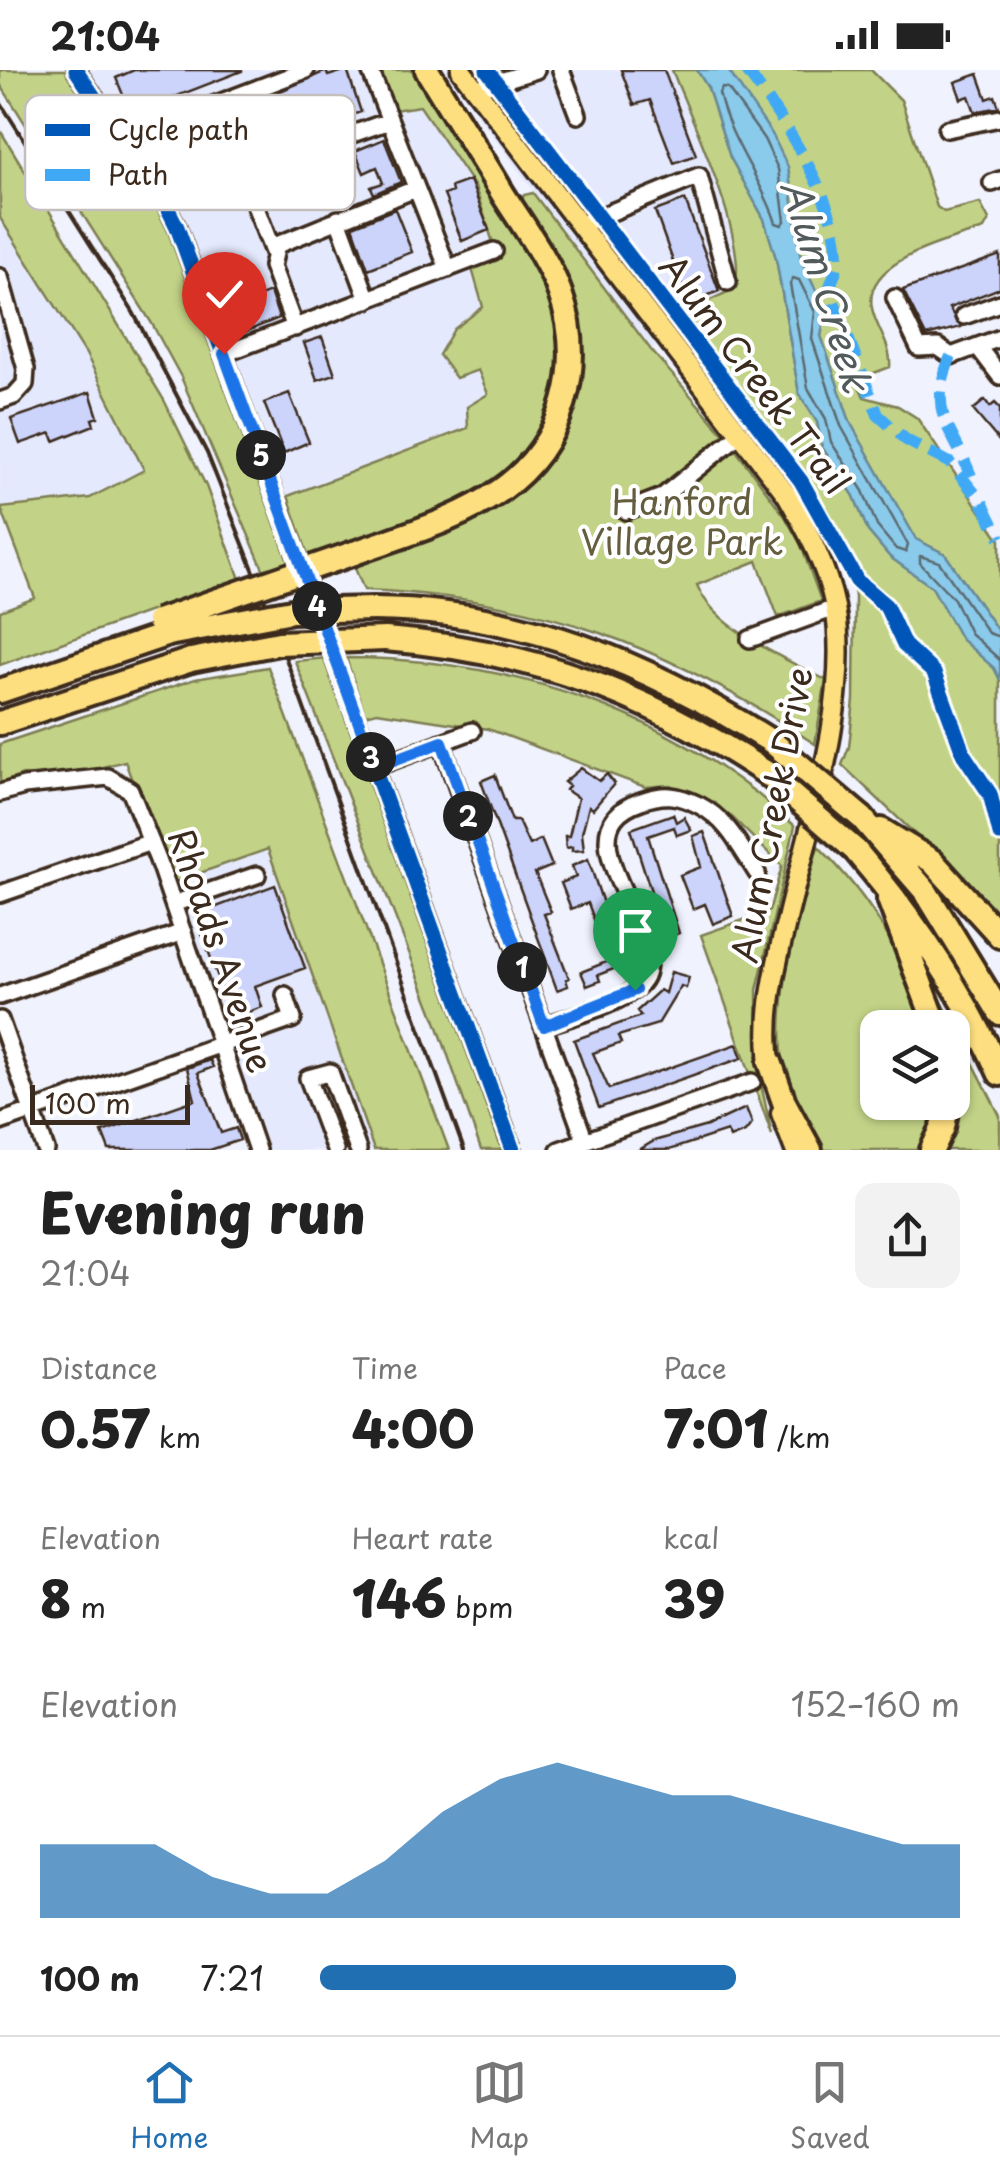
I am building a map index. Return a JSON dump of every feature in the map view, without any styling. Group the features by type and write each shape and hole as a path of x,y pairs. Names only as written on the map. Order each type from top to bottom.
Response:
{"highway":[{"path":"0,691 461,513 501,491 523,472 558,424 571,370 566,318 548,268 426,70"},
{"path":"163,627 292,611 374,608 458,615 585,645 704,699 772,742 862,818 926,892 1000,1013"},
{"path":"0,723 191,660 279,643 384,639 497,653 613,688 689,724 766,772 855,850 946,970 1000,1074"},
{"path":"862,818 932,860 1000,936"},
{"path":"885,886 930,1010"},
{"path":"770,1062 784,1102 810,1150"},
{"path":"932,1150 944,1120"}],"main road":[{"name":"Alum Creek Drive","path":"461,70 740,434 804,525 835,608 838,669 832,718 774,972 768,1024 770,1062 795,1150"}],"street":[{"path":"76,70 93,95"},
{"path":"240,95 306,70"},
{"path":"370,70 448,270"},
{"path":"476,89 515,73 536,70"},
{"path":"561,70 578,114"},
{"path":"947,129 1000,118"},
{"path":"355,133 389,121"},
{"path":"580,225 698,176 728,282"},
{"path":"295,328 272,266 276,245 416,189"},
{"path":"168,210 224,354 513,1150"},
{"path":"257,210 273,252"},
{"path":"338,219 368,300"},
{"path":"224,354 494,251"},
{"path":"0,277 26,369 25,384 14,396 0,401"},
{"path":"896,298 920,348 938,347 951,356 1000,338"},
{"path":"964,316 996,304 1000,329"},
{"path":"978,347 1000,376"},
{"path":"626,510 662,497 740,434"},
{"path":"750,639 835,608"},
{"path":"375,767 472,731"},
{"path":"442,742 585,1141"},
{"name":"Rhoads Avenue","path":"0,794 24,786 116,779 130,790 152,842 257,1150"},
{"path":"544,1026 621,998 635,990 644,978 646,951 610,854 608,834 616,816 640,801 673,794 719,816 757,874"},
{"path":"0,894 152,842"},
{"path":"173,904 257,875"},
{"path":"0,996 183,932"},
{"path":"0,1122 293,1019 284,996"},
{"path":"0,1020 46,1150"},
{"path":"334,1150 308,1078 330,1072 358,1150"},
{"path":"560,1150 752,1082"}],"shaded area":[{"path":"68,70 378,70 399,112 419,105 475,187 497,255 483,307 454,329 488,394 467,407 468,428 272,502 134,210 355,210 355,95 80,95"},
{"path":"444,70 672,70 712,169 736,251 738,278 734,289 691,309 688,318 651,350"},
{"path":"0,218 86,354 144,471 90,498 1,508 0,505"},
{"path":"268,848 374,1150 260,1150 169,884"}],"green space":[{"path":"0,70 68,70 85,95 25,95 25,123 0,84"},
{"path":"378,70 415,70 511,216 539,271 557,326 561,380 545,430 504,476 435,514 308,555 288,496 468,428 467,407 488,394 478,370 456,378 439,355 454,329 483,307 471,265 497,255 475,187 420,106 393,110"},
{"path":"672,70 697,70 708,88 730,157 764,219 776,258 799,393 817,422 822,447 854,496 868,531 890,557 932,587 961,639 994,668 1000,680 1000,924 934,852 842,765 849,747 854,700 855,597 851,565 837,530 811,487 688,318 691,309 734,289 737,269 727,212"},
{"path":"728,70 871,70 901,100 937,207 944,212 980,203 989,220 984,229 931,246 894,265 881,277 873,291 872,308 889,351 890,367 863,377 860,388 864,397 898,406 917,418 1000,540 1000,634 945,554 916,539 850,422 821,336 826,311 801,260 788,167"},
{"path":"0,130 25,171 25,210 49,210 164,400 206,486 240,579 0,665 0,611 35,598 1,508 90,498 144,470 86,354 0,218"},
{"name":"Hanford Village Park","path":"533,193 651,350 723,433 784,515 801,545 821,601 778,617 757,561 697,585 706,601 734,628 826,680 815,744 708,680 601,633 488,603 364,590 352,561 503,496 577,379 520,205 524,195"},
{"path":"80,210 162,210 292,561 264,571 181,377"},
{"path":"327,658 502,1150 481,1150 437,1024 295,661"},
{"path":"346,658 469,668 587,699 696,752 747,786 795,826 757,990 758,1070 772,1135 701,935 769,911 782,866 732,817 671,785 645,787 488,729 377,712 365,715"},
{"path":"268,667 449,1150 374,1150 268,849 169,884 125,761 65,777 23,775 0,783 0,744 195,679"},
{"path":"818,846 871,909 922,1010 860,1010 860,1120 933,1120 922,1150 813,1150 789,1089 781,1041 785,985"},
{"path":"931,980 946,1010 937,1010 928,981"},
{"path":"970,1057 1000,1116 1000,1150 940,1150 947,1120 970,1120"}],"water":[{"path":"697,70 728,70 772,134 788,167 801,260 826,311 821,336 850,422 916,539 945,554 1000,634 1000,680 994,668 961,639 932,587 890,557 868,531 854,496 822,447 817,422 799,393 776,258 764,219 730,157 708,88"}],"building":[{"path":"134,70 242,70 180,95 123,95 116,78"},
{"path":"347,70 361,112 355,114 355,95 271,95 326,71 328,76"},
{"path":"621,70 664,70 696,155 674,163 650,100 634,105"},
{"path":"978,74 987,99 995,96 999,107 975,112 969,96 961,99 955,82"},
{"path":"384,139 401,182 374,194 371,187 383,183 377,167 364,173 355,151"},
{"path":"470,180 489,230 462,241 444,195 452,192 451,187"},
{"path":"685,200 719,291 688,303 655,211"},
{"path":"395,209 412,252 368,269 353,226"},
{"path":"1000,255 1000,288 949,308 961,327 926,336 903,290"},
{"path":"270,292 279,318 235,336 228,319 243,313 240,304"},
{"path":"322,337 335,374 317,380 304,343"},
{"path":"90,392 98,417 92,419 94,425 54,441 51,433 20,444 11,419"},
{"path":"289,393 309,442 284,453 264,403"},
{"path":"985,400 990,407 995,403 1000,408 1000,442 973,410"},
{"path":"581,768 599,781 607,774 614,784 593,809 589,806 582,833 584,850 572,851 572,847 566,848 565,836 569,836 578,798 566,790 569,786 564,782"},
{"path":"495,775 512,821 518,821 529,845 541,839 552,866 535,873 551,912 544,914 569,978 568,986 557,990 481,781"},
{"path":"673,814 676,822 684,817 691,830 677,835 674,827 648,836 679,933 666,938 631,829"},
{"path":"704,832 733,916 713,924 705,904 693,909 680,875 701,867 693,836"},
{"path":"588,859 624,965 598,975 600,981 587,986 581,972 609,961 588,903 571,909 561,883 576,877 572,866"},
{"path":"275,885 305,968 255,986 262,1007 233,1018 195,915"},
{"path":"671,972 689,977 686,988 681,986 658,1024 618,1036 621,1043 593,1053 609,1089 737,1044 742,1058 599,1108 574,1040 641,1016 637,1011 660,990 665,993"},
{"path":"210,1060 213,1067 198,1073 221,1133 236,1128 240,1140 210,1150 109,1150 102,1132 195,1100 187,1068"},
{"path":"746,1108 752,1123 745,1132 730,1138 727,1131 669,1150 639,1150 654,1141 707,1126"}],"railway":[{"path":"0,102 25,141"},
{"path":"68,210 133,312 207,453 260,587 464,1150"}],"marked path":[{"path":"746,70 790,134 829,211 838,259 829,289 878,415 906,440 950,463 982,502 1000,538"},
{"path":"951,356 941,406 971,476"}],"cycle path":[{"path":"76,70 93,95"},
{"name":"Alum Creek Trail","path":"487,70 801,481 857,581 886,606 904,645 934,673 964,755 990,794 1000,834"},
{"path":"168,210 513,1150"}],"route":[{"path":"224,354 375,767 442,742 544,1026 635,990"}],"water label":[{"name":"Alum Creek","path":"825,286"}]}
